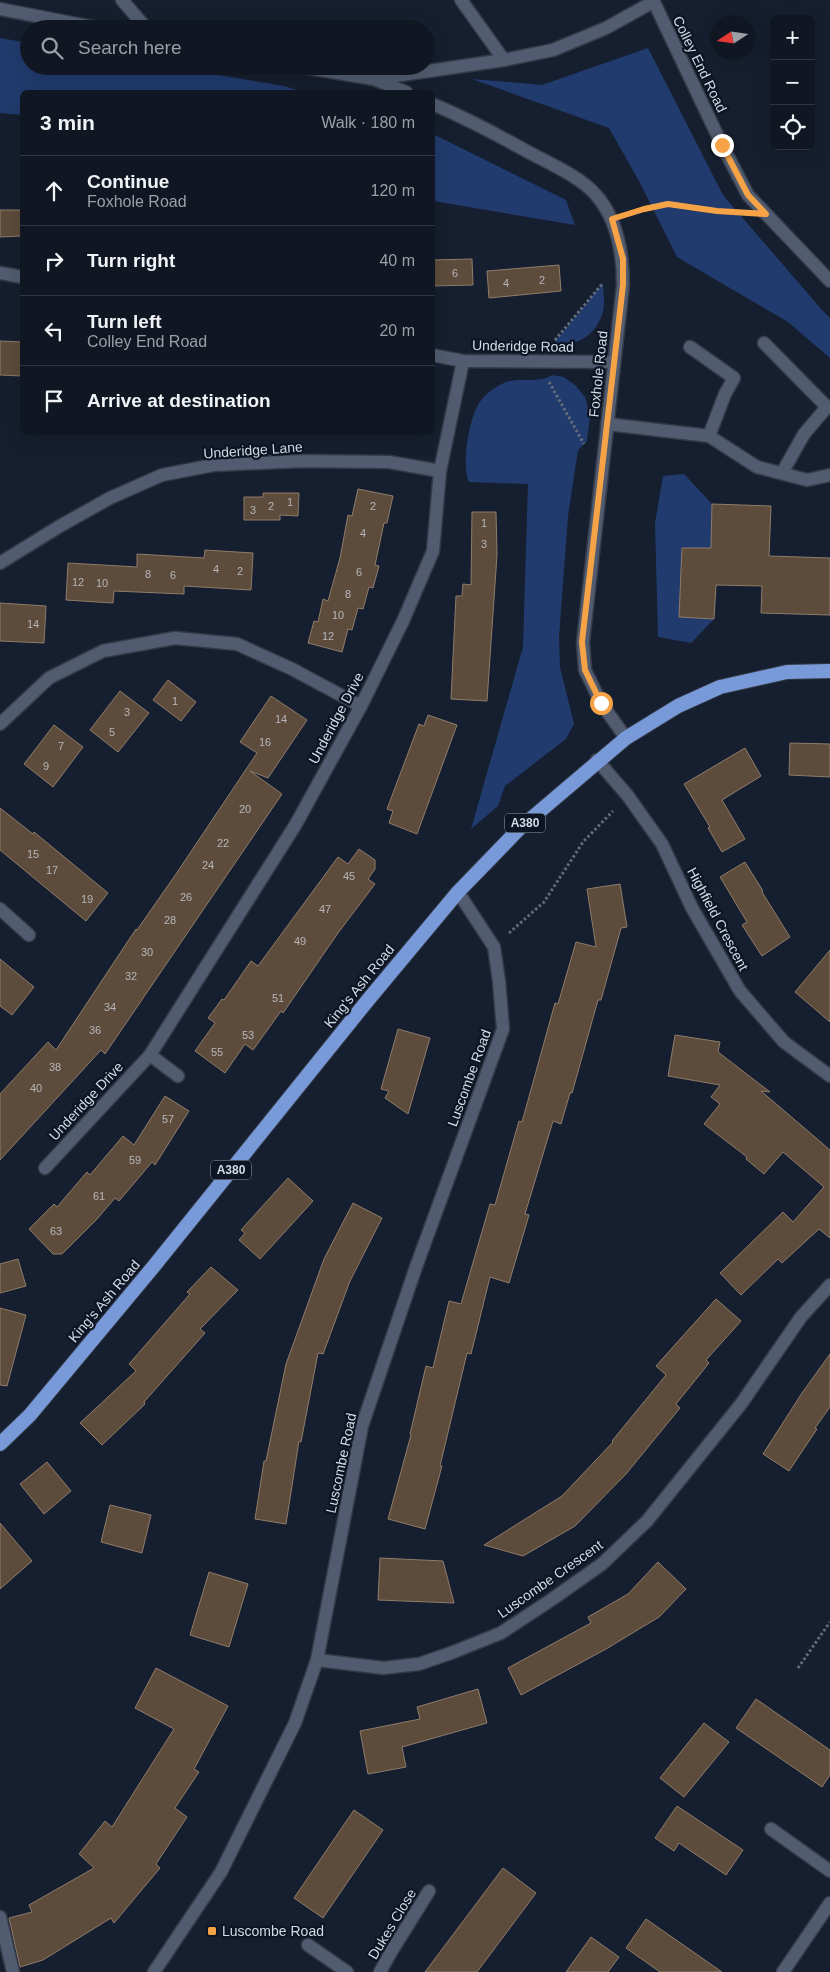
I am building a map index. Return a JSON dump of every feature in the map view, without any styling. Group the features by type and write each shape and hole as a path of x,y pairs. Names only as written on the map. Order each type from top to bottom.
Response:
{"highway":[{"name":"King's Ash Road","path":"0,1444 30,1415 154,1266 368,1000 458,892 520,828 597,760 626,738 678,706 720,688 787,672 830,671"}],"street":[{"path":"122,0 139,20"},
{"path":"461,0 504,60"},
{"path":"435,70 504,60 553,50 606,28 653,1"},
{"name":"Colley End Road","path":"653,1 748,195 830,281"},
{"path":"0,9 57,20"},
{"path":"350,75 374,79 401,90"},
{"path":"374,79 401,75"},
{"name":"Foxhole Road","path":"435,105 458,114 566,172 596,195 612,219 623,259 623,285 582,642 585,670 601,703 626,738"},
{"path":"0,273 20,277"},
{"path":"764,343 827,407 804,434 782,473"},
{"path":"690,347 734,378 725,394 709,436"},
{"name":"Underidge Road","path":"435,356 463,361 614,362"},
{"name":"Underidge Drive","path":"45,1168 150,1055 296,824 361,706 403,621 433,551 440,472 463,361"},
{"path":"608,424 709,436 758,467 807,480 830,475"},
{"name":"Underidge Lane","path":"0,563 110,498 162,475 214,465 303,461 389,462 440,472"},
{"path":"0,724 50,678 103,651 175,638 237,644 292,669 361,706"},
{"name":"Highfield Crescent","path":"597,760 628,796 662,844 692,908 740,991 784,1042 830,1076"},
{"name":"Luscombe Road","path":"154,1972 221,1872 294,1723 317,1660 362,1426 416,1267 503,1029 494,946 458,892"},
{"path":"0,909 29,935"},
{"path":"150,1055 178,1076"},
{"name":"Luscombe Crescent","path":"317,1660 383,1668 419,1664 501,1633 595,1569 648,1521 741,1404 801,1317 830,1285"},
{"path":"771,1829 830,1871"},
{"name":"Dukes Close","path":"380,1972 429,1891"},
{"path":"783,1972 830,1904"},
{"path":"0,1917 13,1972"},
{"path":"308,1946 347,1972"}],"path":[{"path":"612,219 668,204 717,211 766,214"},
{"path":"494,946 544,902 583,842 628,796"},
{"path":"798,1668 830,1622"}],"shaded area":[{"path":"0,38 20,41 20,75 218,75 297,90 20,90 20,115 0,113"},
{"path":"648,48 723,195 830,318 830,358 788,322 677,257 640,183 609,128 472,79 542,85"},
{"path":"435,135 566,200 575,225 435,201"},
{"path":"603,283 603,311 594,330 575,343 551,346"},
{"path":"552,375 564,377 576,386 585,397 590,416 587,441 578,450 568,516 559,637 560,667 574,724 566,739 505,786 498,806 471,829 523,647 528,484 469,482 466,465 467,442 475,411 481,400 491,391 506,382 536,380"},
{"path":"684,474 712,504 711,548 682,548 679,617 714,619 691,643 658,637 655,523 663,476"}],"building":[{"path":"0,210 20,210 20,236 0,237"},
{"path":"472,259 473,285 435,286 435,260"},
{"path":"559,265 561,291 489,298 487,271"},
{"path":"0,341 20,342 20,376 0,375"},
{"path":"358,489 393,496 387,523 384,523 375,565 379,566 373,588 369,587 363,609 358,608 352,630 348,629 342,652 308,643 314,621 318,622 323,599 328,601 340,558 348,515 352,516"},
{"path":"263,493 299,493 298,516 280,515 280,520 244,520 244,497 263,497"},
{"path":"712,504 771,506 769,556 830,558 830,615 761,613 762,586 716,585 714,619 679,617 682,548 711,548"},
{"path":"472,512 496,512 497,555 487,701 451,699 456,596 462,596 463,584 471,585"},
{"path":"205,550 253,553 251,590 184,586 184,594 114,591 113,603 66,600 68,563 137,567 137,554 204,558"},
{"path":"0,603 46,606 44,643 0,641"},
{"path":"168,680 196,702 181,721 153,700"},
{"path":"120,691 149,713 118,752 90,730"},
{"path":"271,696 307,720 268,778 250,771 282,794 105,1054 101,1050 0,1160 0,1094 48,1042 56,1050 136,929 176,874 257,753 240,742"},
{"path":"428,715 457,725 417,834 389,823 393,811 387,809 419,724 424,726"},
{"path":"54,725 83,747 53,787 24,764"},
{"path":"790,743 830,744 830,777 789,775"},
{"path":"745,748 761,776 722,800 745,839 722,852 708,828 710,827 684,784"},
{"path":"0,808 33,834 34,832 108,893 86,921 0,850"},
{"path":"359,849 375,860 375,869 368,879 375,884 338,933 283,1013 281,1011 253,1050 245,1044 225,1073 195,1051 215,1023 208,1018 222,999 224,1000 251,961 258,966 338,857 348,864"},
{"path":"745,862 790,937 762,956 742,925 747,922 720,877"},
{"path":"620,884 627,927 621,928 601,1000 598,1000 572,1093 570,1093 561,1124 553,1121 525,1214 529,1215 509,1283 490,1277 471,1354 467,1353 440,1466 442,1466 425,1529 388,1519 411,1435 426,1366 433,1368 449,1301 461,1304 490,1204 495,1205 519,1121 522,1122 555,1003 558,1004 576,942 596,947 587,889"},
{"path":"830,950 830,1022 795,992"},
{"path":"0,959 34,987 12,1015 0,1006"},
{"path":"398,1029 430,1038 408,1114 385,1098 389,1091 381,1089"},
{"path":"675,1035 720,1042 718,1052 770,1092 761,1091 830,1150 830,1238 819,1229 782,1263 778,1259 741,1295 720,1273 783,1212 793,1222 824,1187 783,1152 764,1174 746,1159 747,1157 704,1124 720,1104 711,1097 720,1085 668,1076"},
{"path":"165,1096 189,1111 155,1165 152,1162 119,1201 115,1198 62,1254 53,1254 29,1229 54,1204 57,1207 87,1172 90,1175 123,1136 134,1145"},
{"path":"288,1178 313,1201 260,1259 239,1240 245,1233 241,1230"},
{"path":"353,1203 382,1218 350,1281 323,1354 318,1353 301,1442 299,1441 286,1524 255,1519 264,1461 266,1461 286,1364 324,1259"},
{"path":"18,1259 26,1286 0,1293 0,1264"},
{"path":"211,1267 238,1290 200,1329 205,1333 144,1402 145,1404 102,1445 80,1423 136,1371 129,1364 190,1294 187,1292"},
{"path":"716,1299 741,1321 706,1360 709,1363 676,1404 680,1408 626,1474 575,1526 523,1556 484,1545 562,1496 613,1442 666,1375 656,1366"},
{"path":"0,1308 26,1315 7,1386 0,1385"},
{"path":"830,1354 830,1407 789,1471 763,1454 802,1393"},
{"path":"47,1462 71,1491 44,1514 20,1484"},
{"path":"110,1505 151,1515 142,1553 101,1542"},
{"path":"0,1523 32,1561 0,1589"},
{"path":"380,1558 443,1561 454,1603 378,1600"},
{"path":"658,1562 686,1589 659,1617 606,1649 521,1695 508,1668 591,1623 588,1617 628,1594"},
{"path":"209,1572 248,1584 229,1647 190,1635"},
{"path":"156,1668 228,1706 194,1769 199,1772 175,1808 187,1817 156,1864 160,1868 114,1923 111,1918 43,1960 20,1967 9,1918 32,1912 29,1905 94,1868 79,1854 105,1821 112,1827 174,1729 135,1708"},
{"path":"478,1689 487,1723 402,1747 406,1767 368,1774 360,1731 420,1719 417,1707"},
{"path":"756,1699 830,1750 830,1775 822,1787 736,1728"},
{"path":"704,1723 729,1742 684,1797 660,1778"},
{"path":"677,1806 743,1850 726,1875 679,1843 674,1851 655,1838"},
{"path":"354,1810 383,1830 323,1918 294,1898"},
{"path":"503,1868 536,1893 477,1972 425,1972"},
{"path":"646,1919 722,1972 660,1972 626,1948"},
{"path":"591,1937 619,1957 608,1972 566,1972"}],"place":[{"name":"Luscombe Road","path":"212,1931"}],"route":[{"path":"601,703 585,670 582,642 623,285 623,259 612,219 668,204 717,211 766,214 748,195 722,145"}]}
